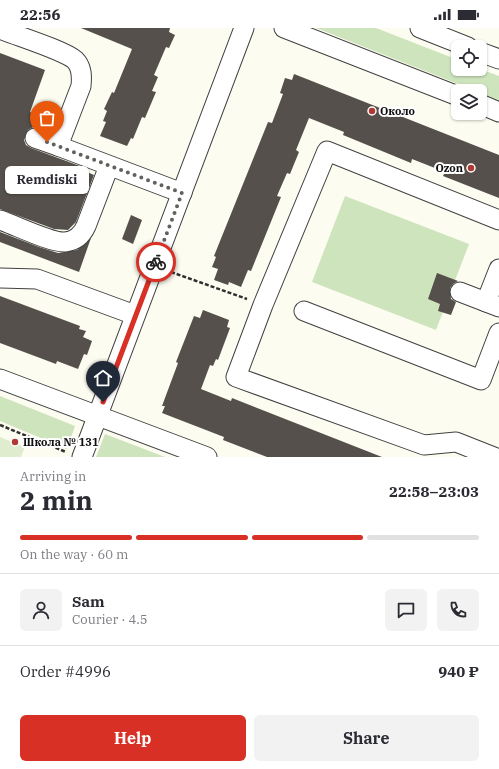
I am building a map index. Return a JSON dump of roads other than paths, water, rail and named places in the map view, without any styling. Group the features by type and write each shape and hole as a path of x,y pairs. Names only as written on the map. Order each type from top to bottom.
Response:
{"street":[{"path":"74,455 97,417 244,28"},
{"path":"284,28 451,93"},
{"path":"420,28 451,40"},
{"path":"0,30 68,55 75,60 80,67 82,75 81,86 58,146"},
{"path":"487,55 499,59"},
{"path":"487,107 499,112"},
{"path":"35,138 182,193"},
{"path":"494,457 456,442 424,445 236,377 263,305 327,151 499,220"},
{"path":"0,220 58,241 74,239 85,229 109,166"},
{"path":"460,292 492,305 499,269"},
{"path":"0,278 37,278 135,316"},
{"path":"304,311 481,380 499,333"},
{"path":"0,379 97,417 207,457"}],"place":[{"name":"Около","path":"372,111"},
{"name":"Remdiski","path":"47,142"},
{"name":"Ozon","path":"471,168"},
{"name":"Школа № 131","path":"15,442"}]}
